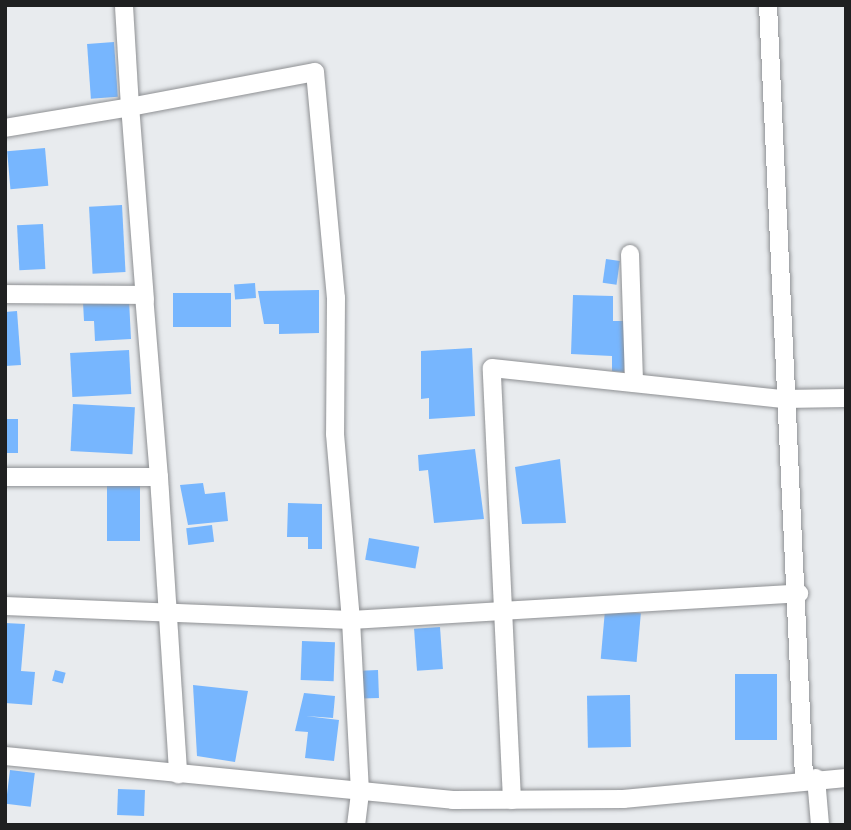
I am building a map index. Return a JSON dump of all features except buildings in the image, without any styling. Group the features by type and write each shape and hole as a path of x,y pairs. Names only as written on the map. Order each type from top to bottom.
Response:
{"street":[{"path":"124,5 178,774"},
{"path":"768,5 783,399 799,593 810,778 820,825"},
{"path":"5,128 315,72 336,298 335,435 351,620 360,793 356,825"},
{"path":"630,254 634,383"},
{"path":"5,294 123,290 145,300"},
{"path":"512,800 492,368 783,399 846,398"},
{"path":"5,477 159,477"},
{"path":"5,606 351,620 504,608 799,593"},
{"path":"5,756 360,793 512,800 624,799 810,778 846,778"}]}
